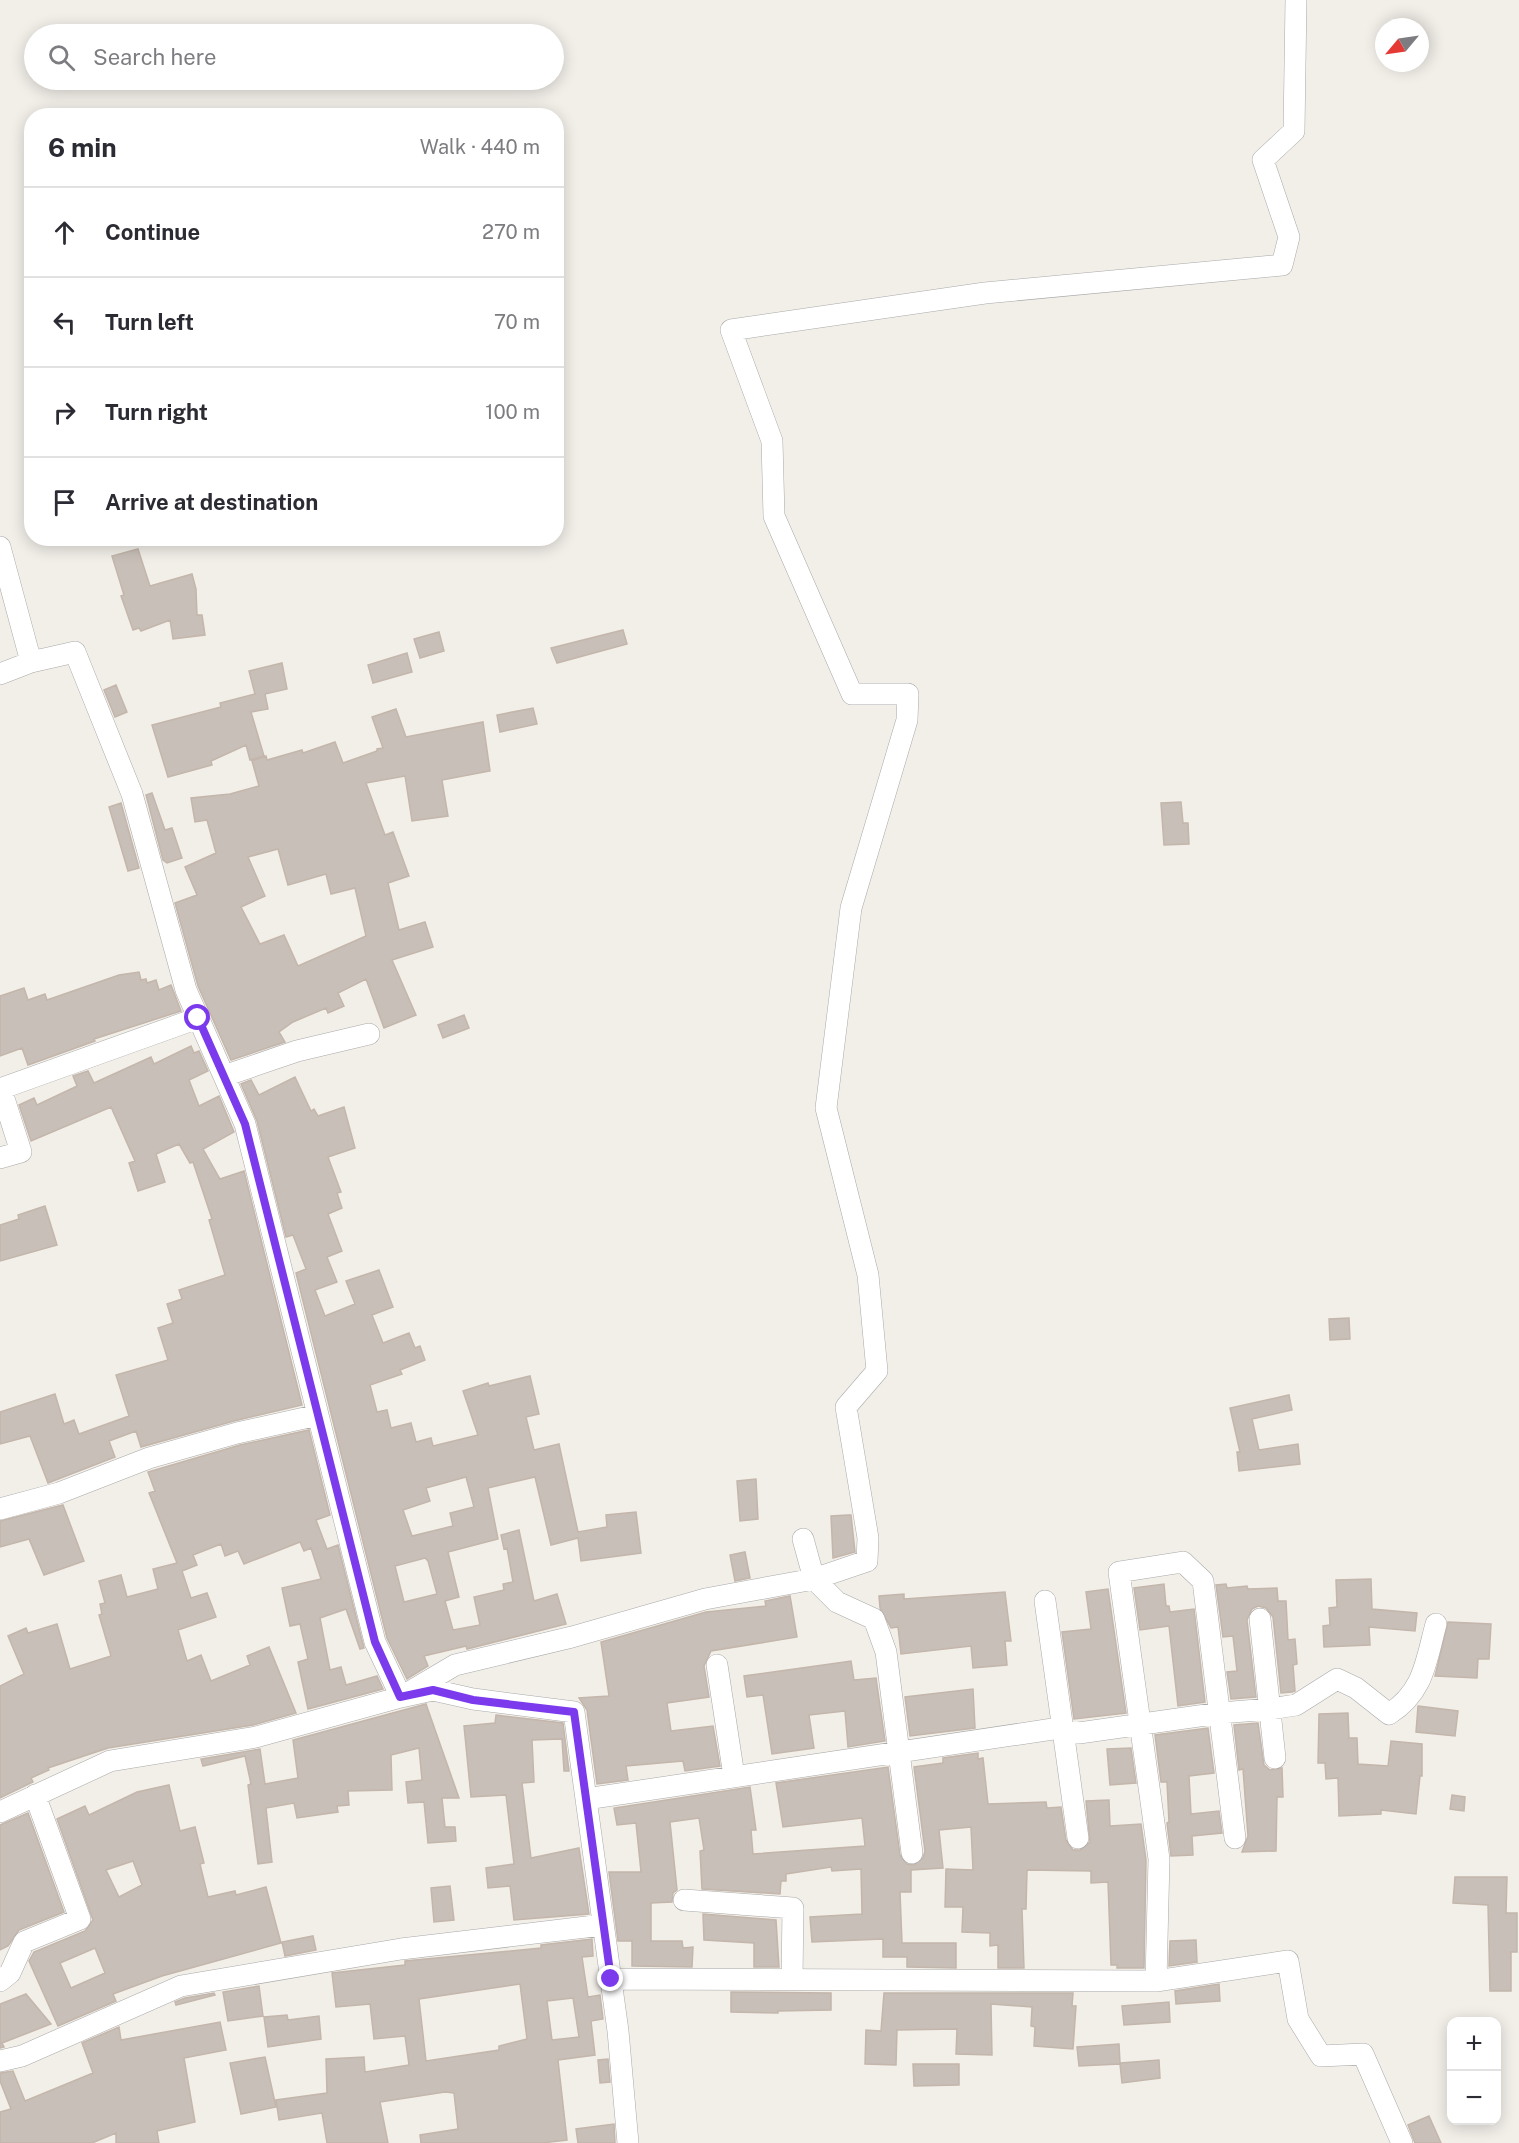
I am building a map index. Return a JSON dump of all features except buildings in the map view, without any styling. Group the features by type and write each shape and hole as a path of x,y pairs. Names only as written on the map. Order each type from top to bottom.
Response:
{"street":[{"path":"400,1697 455,1665 572,1637 705,1599 814,1578 867,1561 868,1538 846,1407 877,1371 868,1275 826,1108 851,908 907,720 908,694 852,694 774,516 772,441 731,330 985,292 1282,265 1289,237 1263,160 1294,131 1296,0"},
{"path":"0,547 31,662"},
{"path":"0,674 31,662 75,652 132,794 186,990 245,1124 375,1642 400,1697"},
{"path":"0,1158 21,1152 1,1089 198,1018"},
{"path":"224,1076 297,1051 369,1034"},
{"path":"0,1509 58,1493 149,1458 237,1433 318,1415"},
{"path":"803,1539 814,1578 837,1602 874,1619 886,1652 912,1853"},
{"path":"1156,1981 1159,1859 1119,1572 1183,1562 1203,1581 1235,1838"},
{"path":"1045,1601 1078,1838"},
{"path":"1260,1619 1275,1758"},
{"path":"586,1799 1053,1729 1080,1733 1142,1726 1220,1713 1270,1710 1296,1705 1337,1679 1356,1688 1389,1714 1406,1703 1420,1680 1436,1624"},
{"path":"717,1665 734,1776"},
{"path":"0,1812 110,1761 256,1737 433,1690 473,1700 574,1712 611,1979 628,2143"},
{"path":"0,1981 10,1973 24,1942 80,1919 35,1795"},
{"path":"684,1900 794,1908 792,1979"},
{"path":"0,2061 22,2056 181,1986 401,1949 603,1925"},
{"path":"611,1979 1156,1981 1288,1961 1298,2019 1321,2056 1363,2054 1402,2143"}],"route":[{"path":"198,1018 245,1124 375,1642 400,1697 433,1690 473,1700 574,1712 611,1979"}]}
